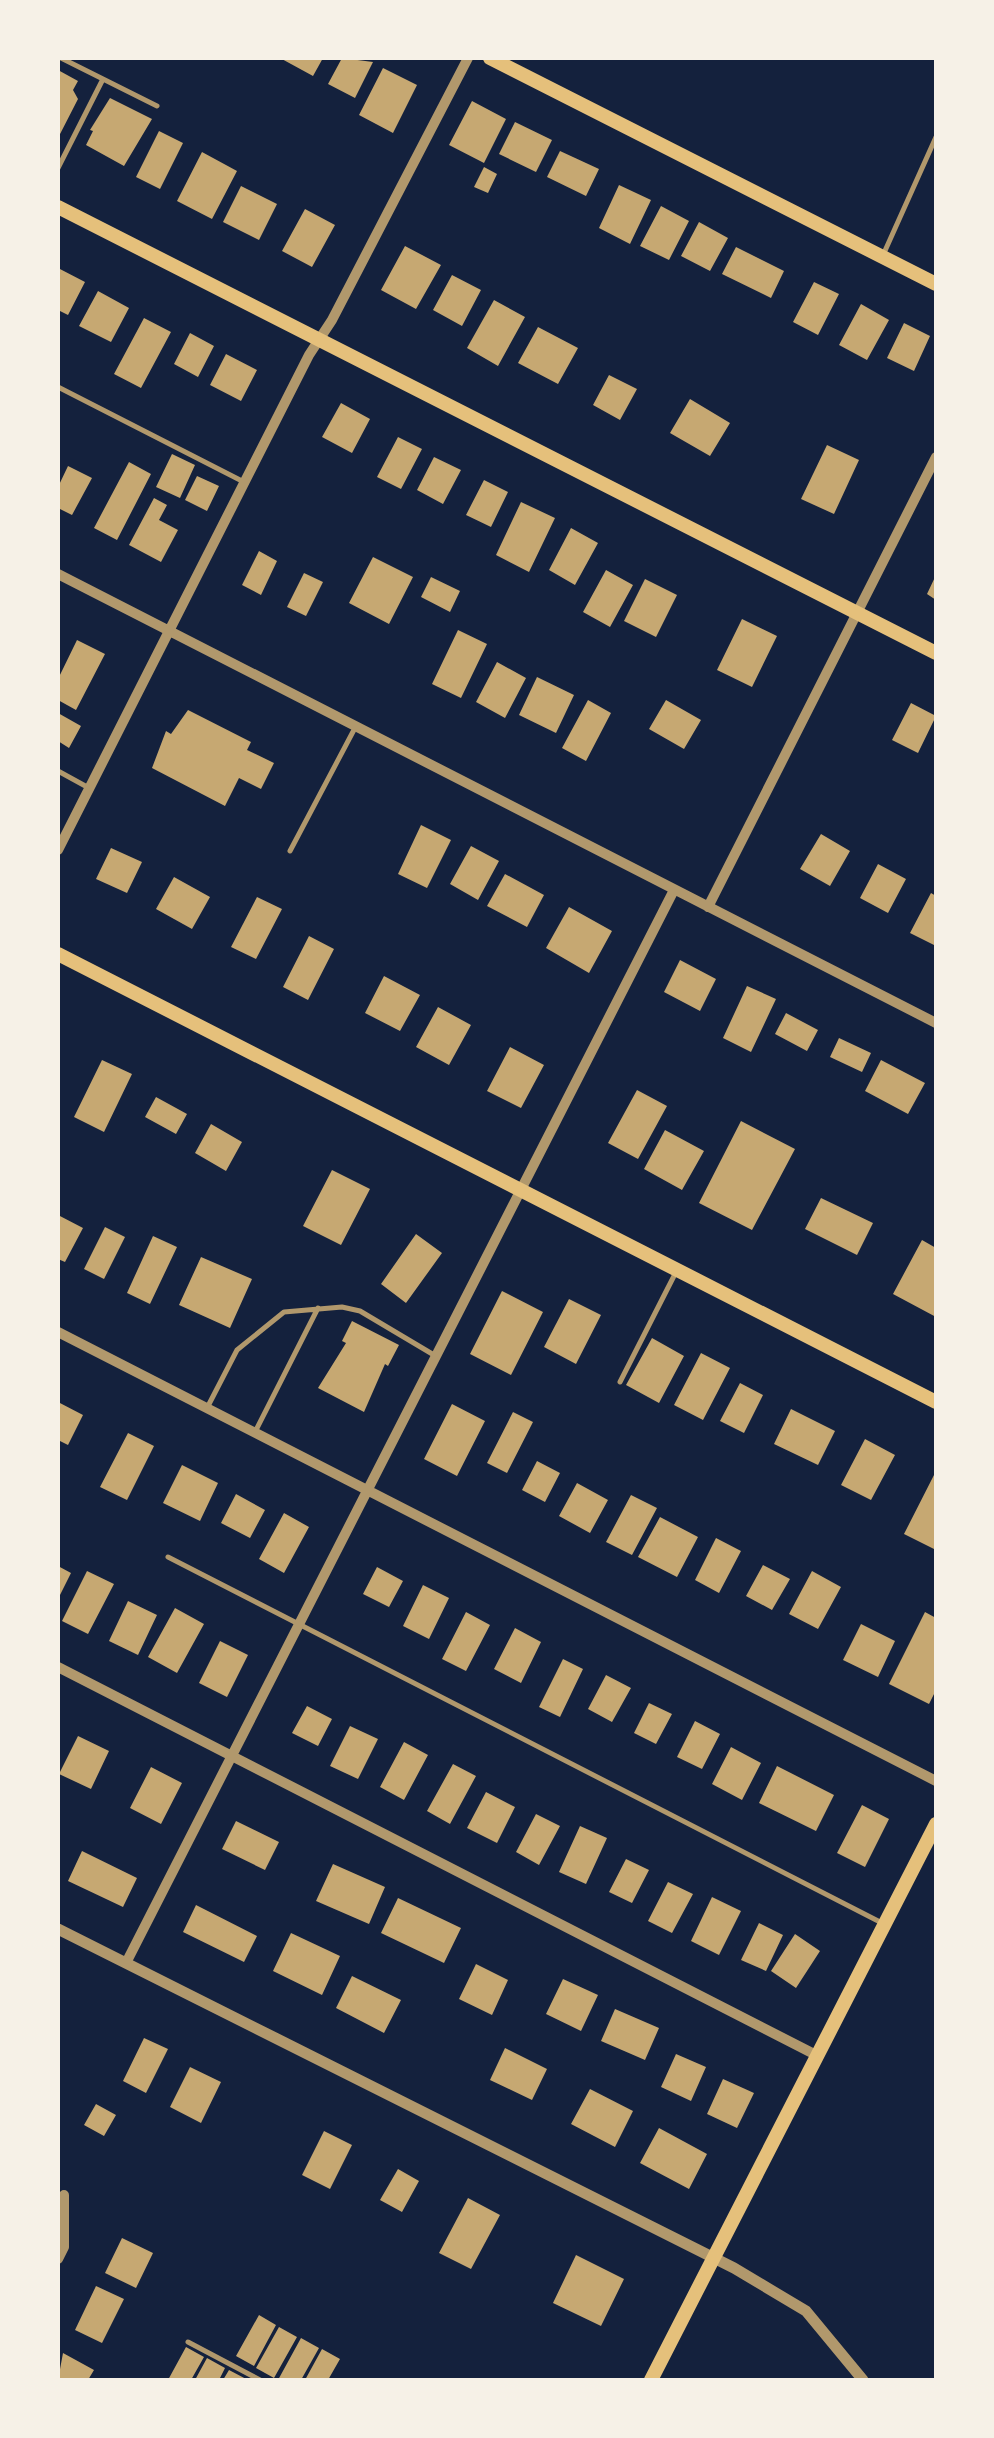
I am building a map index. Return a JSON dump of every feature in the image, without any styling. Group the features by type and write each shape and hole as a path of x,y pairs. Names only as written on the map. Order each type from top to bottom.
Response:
{"main road":[{"path":"490,58 936,284"},
{"path":"58,206 936,653"},
{"path":"58,954 936,1402"},
{"path":"651,2380 936,1824"}],"street":[{"path":"58,850 468,58"},
{"path":"708,907 936,457"},
{"path":"58,574 936,1023"},
{"path":"126,1963 674,890"},
{"path":"58,1332 936,1781"},
{"path":"58,1667 818,2056"},
{"path":"58,1928 715,2258 806,2311 863,2380"},
{"path":"58,2260 64,2247 64,2195"}],"lane":[{"path":"61,58 156,106"},
{"path":"58,168 103,79"},
{"path":"882,256 936,137"},
{"path":"58,388 245,483"},
{"path":"290,851 356,726"},
{"path":"58,772 89,788"},
{"path":"620,1382 677,1269"},
{"path":"207,1408 236,1350 284,1312 318,1308 360,1311 436,1356"},
{"path":"254,1433 318,1308"},
{"path":"168,1557 885,1924"},
{"path":"188,2342 260,2380"}],"building":[{"path":"280,58 323,58 313,76"},
{"path":"342,58 373,62 355,98 328,84"},
{"path":"383,68 417,85 393,133 359,115"},
{"path":"58,70 78,81 73,90 78,99 58,138"},
{"path":"110,98 152,119 124,166 86,145 93,131 90,130"},
{"path":"472,101 506,119 484,163 449,145"},
{"path":"515,122 552,140 536,172 499,154"},
{"path":"159,131 183,143 160,189 136,177"},
{"path":"560,151 599,169 586,196 547,177"},
{"path":"202,152 237,171 212,219 177,201"},
{"path":"484,167 497,174 488,193 474,187"},
{"path":"619,185 651,200 630,244 599,228"},
{"path":"241,186 277,204 259,240 223,222"},
{"path":"661,206 689,221 669,260 640,246"},
{"path":"305,209 335,225 312,267 282,251"},
{"path":"699,222 728,238 710,271 681,256"},
{"path":"405,246 441,265 416,309 381,290"},
{"path":"736,247 784,271 771,298 722,274"},
{"path":"58,268 85,282 68,315 58,310"},
{"path":"452,275 481,290 462,326 433,310"},
{"path":"814,282 839,294 818,335 793,322"},
{"path":"98,291 129,308 111,342 79,326"},
{"path":"494,300 525,317 498,366 467,348"},
{"path":"861,304 889,320 867,360 839,345"},
{"path":"144,318 171,332 141,388 114,374"},
{"path":"904,323 930,336 914,371 887,358"},
{"path":"538,327 578,348 558,384 518,363"},
{"path":"190,333 214,346 198,377 174,364"},
{"path":"226,354 257,370 241,401 210,385"},
{"path":"609,375 637,389 620,420 593,405"},
{"path":"690,399 730,423 710,456 670,433"},
{"path":"341,403 370,419 352,453 322,437"},
{"path":"398,437 422,449 401,489 377,477"},
{"path":"827,445 859,460 834,514 801,499"},
{"path":"172,454 195,465 180,498 156,487"},
{"path":"434,457 461,470 443,504 417,490"},
{"path":"129,462 151,474 117,540 94,528"},
{"path":"68,466 92,478 72,515 58,508 58,487"},
{"path":"197,476 219,486 207,511 185,500"},
{"path":"484,480 508,492 491,527 466,515"},
{"path":"154,498 167,505 159,520 178,530 161,562 129,545"},
{"path":"521,502 555,518 529,572 496,555"},
{"path":"571,528 598,543 575,585 549,570"},
{"path":"259,551 277,561 261,595 242,585"},
{"path":"373,557 413,577 389,624 349,603"},
{"path":"606,570 633,585 610,627 583,612"},
{"path":"304,573 323,582 306,616 287,607"},
{"path":"936,575 936,600 927,594"},
{"path":"431,577 460,591 450,612 421,597"},
{"path":"645,579 677,595 656,637 624,621"},
{"path":"742,619 777,636 752,687 717,670"},
{"path":"458,630 487,644 461,698 432,684"},
{"path":"77,640 105,654 76,710 58,700 58,679"},
{"path":"497,662 526,678 505,718 476,702"},
{"path":"537,677 574,695 556,733 519,715"},
{"path":"588,700 611,713 586,761 562,748"},
{"path":"666,700 701,720 684,749 649,729"},
{"path":"911,703 936,716 918,753 892,740"},
{"path":"188,710 251,742 247,750 274,763 261,789 239,778 225,806 152,768 166,731 171,734"},
{"path":"58,713 81,726 69,748 58,741"},
{"path":"421,825 451,840 427,888 398,874"},
{"path":"821,834 850,851 830,886 800,869"},
{"path":"471,846 499,861 478,900 450,884"},
{"path":"111,848 142,862 127,893 96,879"},
{"path":"878,864 906,879 888,913 860,898"},
{"path":"505,874 544,895 527,927 487,906"},
{"path":"174,877 210,897 192,929 156,909"},
{"path":"931,893 936,896 936,946 910,933"},
{"path":"257,897 282,909 256,959 231,947"},
{"path":"569,907 612,931 589,973 546,948"},
{"path":"309,936 334,949 308,1000 283,987"},
{"path":"680,960 716,979 700,1011 664,992"},
{"path":"384,976 420,995 400,1031 365,1013"},
{"path":"747,986 776,999 751,1052 723,1038"},
{"path":"438,1007 471,1025 449,1065 416,1047"},
{"path":"786,1013 818,1030 807,1051 775,1034"},
{"path":"839,1038 871,1053 862,1072 830,1057"},
{"path":"510,1047 544,1065 521,1108 487,1091"},
{"path":"102,1060 132,1074 104,1132 74,1117"},
{"path":"881,1060 925,1083 908,1114 865,1091"},
{"path":"637,1090 667,1106 638,1159 608,1143"},
{"path":"156,1097 187,1114 176,1134 145,1117"},
{"path":"741,1121 795,1149 752,1230 699,1203"},
{"path":"211,1124 242,1142 226,1171 195,1153"},
{"path":"665,1130 704,1151 682,1190 644,1169"},
{"path":"332,1170 370,1189 341,1245 303,1226"},
{"path":"821,1198 873,1223 857,1255 805,1229"},
{"path":"58,1215 83,1228 65,1262 58,1259"},
{"path":"105,1227 125,1237 104,1279 84,1269"},
{"path":"416,1234 442,1253 406,1303 381,1284"},
{"path":"153,1236 177,1247 150,1304 127,1293"},
{"path":"922,1240 936,1248 936,1317 893,1294"},
{"path":"201,1257 252,1279 230,1328 179,1305"},
{"path":"502,1291 543,1312 511,1375 470,1354"},
{"path":"569,1299 601,1315 576,1364 544,1347"},
{"path":"352,1321 399,1345 388,1366 385,1364 364,1412 318,1388 346,1343 342,1341"},
{"path":"652,1338 684,1356 659,1403 626,1385"},
{"path":"701,1353 730,1368 703,1420 674,1405"},
{"path":"740,1383 763,1395 744,1433 720,1421"},
{"path":"58,1402 83,1415 68,1445 58,1440"},
{"path":"452,1404 485,1421 457,1476 424,1459"},
{"path":"791,1409 835,1431 818,1465 774,1444"},
{"path":"513,1412 533,1422 507,1473 487,1463"},
{"path":"128,1433 154,1446 127,1500 100,1487"},
{"path":"865,1439 895,1455 871,1500 841,1485"},
{"path":"537,1461 560,1473 545,1502 522,1490"},
{"path":"182,1465 218,1483 200,1521 163,1503"},
{"path":"936,1477 936,1550 904,1534"},
{"path":"577,1483 608,1500 590,1533 559,1516"},
{"path":"236,1494 265,1510 250,1538 221,1523"},
{"path":"631,1495 657,1508 632,1555 606,1542"},
{"path":"284,1513 309,1527 284,1573 259,1559"},
{"path":"660,1517 698,1537 677,1577 638,1557"},
{"path":"716,1538 741,1551 719,1593 695,1580"},
{"path":"763,1565 790,1579 772,1610 746,1596"},
{"path":"58,1566 71,1573 58,1599"},
{"path":"377,1567 403,1581 389,1607 363,1594"},
{"path":"87,1571 114,1584 88,1634 62,1621"},
{"path":"812,1571 841,1587 818,1629 789,1614"},
{"path":"423,1585 449,1598 429,1639 403,1626"},
{"path":"128,1601 157,1615 138,1655 109,1641"},
{"path":"175,1608 204,1624 177,1673 148,1657"},
{"path":"466,1612 490,1625 466,1671 442,1659"},
{"path":"925,1612 936,1618 936,1690 929,1704 889,1684"},
{"path":"861,1624 895,1641 878,1677 843,1660"},
{"path":"515,1628 541,1642 521,1683 494,1669"},
{"path":"220,1641 248,1655 227,1697 199,1683"},
{"path":"563,1659 583,1669 560,1717 539,1707"},
{"path":"606,1675 631,1688 612,1722 588,1709"},
{"path":"649,1703 672,1714 656,1744 634,1733"},
{"path":"307,1706 332,1719 318,1746 292,1733"},
{"path":"695,1721 720,1734 702,1769 677,1757"},
{"path":"350,1726 378,1739 358,1779 330,1766"},
{"path":"78,1736 109,1751 91,1789 59,1774"},
{"path":"404,1742 428,1755 404,1800 380,1787"},
{"path":"731,1747 761,1763 742,1800 712,1784"},
{"path":"453,1764 476,1776 450,1824 427,1811"},
{"path":"777,1766 834,1795 816,1831 759,1803"},
{"path":"151,1767 182,1783 161,1824 130,1808"},
{"path":"486,1792 515,1807 497,1843 467,1828"},
{"path":"862,1805 889,1819 865,1867 837,1853"},
{"path":"536,1814 560,1826 539,1865 516,1852"},
{"path":"236,1821 279,1842 265,1870 222,1849"},
{"path":"580,1826 607,1838 586,1884 559,1872"},
{"path":"82,1851 137,1878 123,1907 68,1881"},
{"path":"626,1859 649,1870 632,1903 609,1892"},
{"path":"333,1864 385,1887 369,1924 316,1901"},
{"path":"668,1882 693,1894 672,1933 648,1921"},
{"path":"712,1897 741,1911 719,1955 691,1941"},
{"path":"398,1898 461,1928 444,1963 381,1933"},
{"path":"196,1905 257,1936 244,1962 183,1932"},
{"path":"759,1923 783,1935 766,1971 741,1960"},
{"path":"291,1933 340,1956 322,1995 273,1971"},
{"path":"795,1934 820,1951 796,1988 771,1971"},
{"path":"476,1964 508,1980 492,2015 459,1999"},
{"path":"352,1976 401,2000 384,2033 336,2008"},
{"path":"563,1979 598,1995 581,2031 546,2014"},
{"path":"615,2009 659,2028 645,2060 601,2041"},
{"path":"144,2038 168,2049 146,2093 123,2081"},
{"path":"505,2048 547,2069 532,2100 490,2080"},
{"path":"676,2054 706,2067 691,2101 661,2087"},
{"path":"190,2067 221,2082 201,2123 170,2107"},
{"path":"723,2079 754,2093 737,2128 707,2114"},
{"path":"590,2089 633,2111 615,2147 571,2124"},
{"path":"96,2104 116,2115 104,2136 84,2125"},
{"path":"659,2128 707,2154 689,2189 640,2163"},
{"path":"324,2131 352,2145 330,2189 302,2175"},
{"path":"398,2169 419,2181 402,2212 380,2200"},
{"path":"468,2198 500,2215 471,2269 439,2253"},
{"path":"122,2238 153,2253 136,2288 105,2273"},
{"path":"576,2255 624,2279 601,2326 553,2303"},
{"path":"96,2286 124,2299 102,2343 75,2330"},
{"path":"259,2315 276,2325 254,2366 236,2356"},
{"path":"279,2327 297,2337 274,2378 256,2368"},
{"path":"301,2338 319,2348 301,2380 278,2380"},
{"path":"186,2347 204,2357 191,2380 168,2380"},
{"path":"322,2349 340,2359 328,2380 305,2380"},
{"path":"63,2353 94,2370 88,2380 58,2380"},
{"path":"207,2358 225,2368 219,2380 195,2380"},
{"path":"229,2370 248,2380 223,2380"}]}
